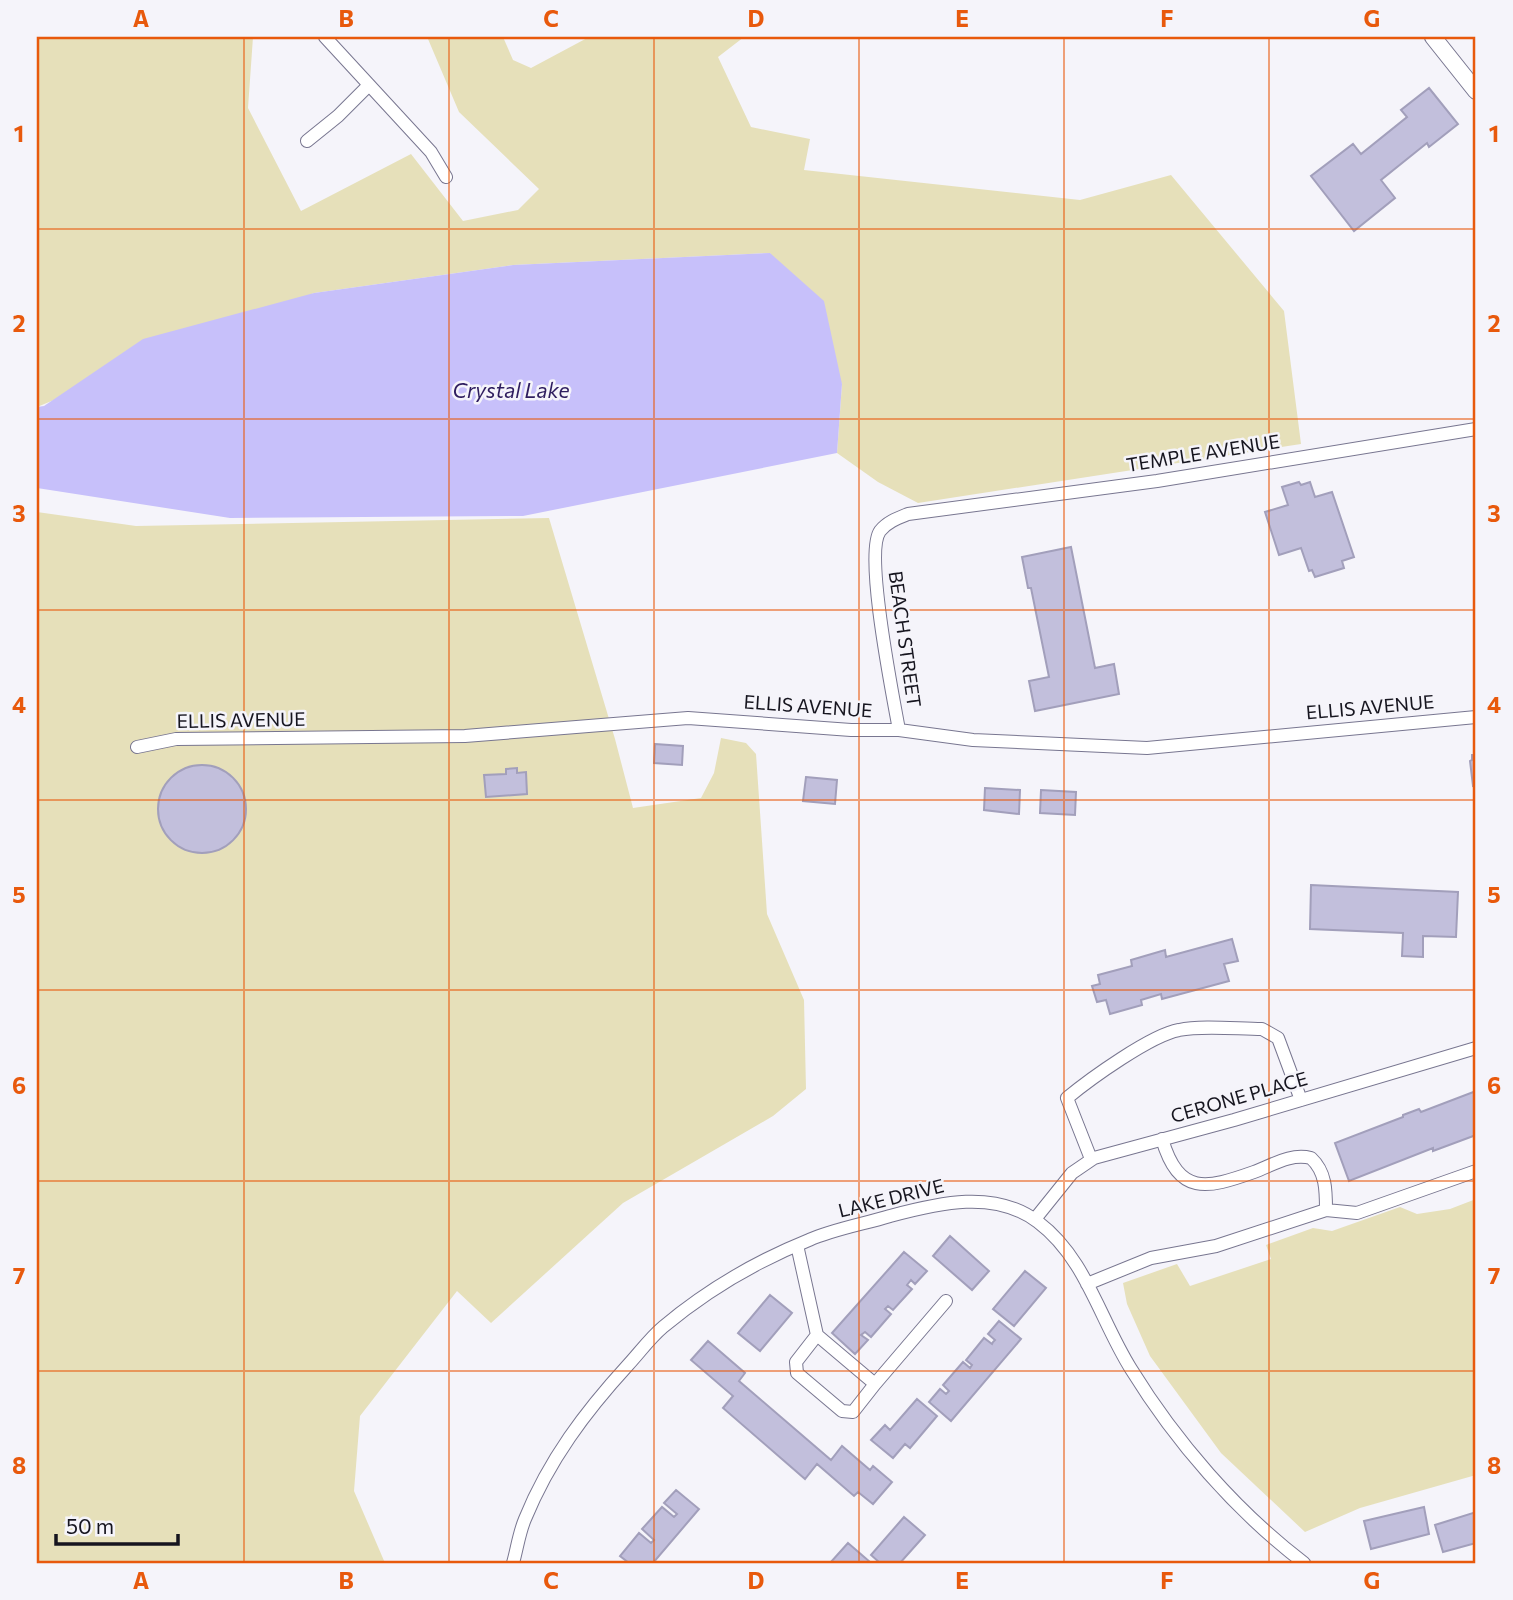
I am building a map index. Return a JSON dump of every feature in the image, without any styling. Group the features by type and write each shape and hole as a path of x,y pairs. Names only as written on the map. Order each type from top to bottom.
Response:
{"street":[{"path":"325,37 430,152 446,177"},
{"path":"1433,37 1476,91"},
{"path":"307,141 338,116 369,85"},
{"name":"TEMPLE AVENUE","path":"935,511 1157,481 1476,429"},
{"name":"BEACH STREET","path":"898,730 880,613 874,547 879,531 892,520 908,514 935,511"},
{"name":"ELLIS AVENUE","path":"137,747 176,739 465,736 688,718 851,730 898,730 973,740 1147,748 1476,716"},
{"path":"1091,1159 1067,1098 1083,1084 1158,1037 1181,1030 1262,1029 1271,1032 1278,1038 1301,1100"},
{"name":"CERONE PLACE","path":"1035,1219 1072,1173 1091,1159 1476,1048"},
{"path":"1162,1139 1168,1160 1180,1175 1192,1183 1206,1185 1254,1172 1282,1160 1311,1158 1320,1169 1324,1181 1326,1210"},
{"path":"1087,1284 1151,1258 1216,1245 1326,1210 1357,1213 1476,1171"},
{"name":"LAKE DRIVE","path":"513,1563 524,1522 547,1471 572,1431 593,1403 661,1329 680,1314 708,1293 766,1259 811,1239 919,1208 974,1201 1010,1208 1035,1219 1057,1238 1077,1262 1113,1338 1157,1409 1206,1470 1273,1540 1304,1563"},
{"path":"797,1245 817,1335 875,1384"},
{"path":"817,1335 796,1362 797,1373 842,1411 853,1412 946,1301"}],"shaded area":[{"path":"37,37 253,37 248,108 301,211 411,154 463,221 518,210 539,189 459,112 428,39 503,37 513,60 531,68 589,37 744,37 718,57 751,127 810,139 804,170 1080,200 1171,175 1284,311 1301,444 918,503 878,482 837,453 842,384 770,253 513,265 314,293 37,407"},
{"path":"37,512 136,526 549,518 633,808 701,798 714,773 721,738 746,743 756,754 767,914 804,1000 806,1089 773,1116 623,1203 491,1323 457,1291 360,1416 354,1491 385,1563 37,1563"},
{"path":"1476,1199 1476,1475 1360,1508 1305,1532 1221,1453 1150,1356 1127,1304 1123,1283 1177,1264 1190,1286 1271,1259 1266,1245 1313,1228 1332,1231 1400,1207 1417,1214 1450,1209"}],"water":[{"name":"Crystal Lake","path":"770,253 824,301 842,384 837,453 523,516 230,518 37,488 37,407 44,406 143,339 314,293 513,265"}],"building":[{"path":"1429,88 1458,124 1429,147 1427,143 1381,180 1395,198 1354,231 1311,176 1353,144 1361,154 1407,117 1401,110"},
{"path":"1299,482 1301,485 1310,482 1315,497 1332,492 1354,557 1342,561 1344,568 1315,577 1312,570 1309,571 1301,548 1279,555 1265,512 1288,505 1282,487"},
{"path":"1071,547 1095,668 1114,664 1119,694 1035,711 1029,681 1049,677 1022,557"},
{"path":"655,744 683,746 682,765 654,763"},
{"path":"1472,755 1476,755 1476,785 1473,786 1470,761"},
{"path":"202,765 219,769 233,778 242,792 246,809 242,826 233,840 219,849 202,853 185,849 171,840 162,826 158,809 162,792 171,778 185,769"},
{"path":"517,768 517,773 526,772 527,794 486,797 484,775 506,774 506,769"},
{"path":"806,777 837,780 835,804 803,801"},
{"path":"985,788 1020,790 1019,814 984,810"},
{"path":"1041,790 1076,792 1075,815 1040,813"},
{"path":"1311,885 1458,892 1456,937 1423,936 1423,957 1402,956 1403,933 1310,929"},
{"path":"1232,939 1238,961 1224,964 1229,981 1162,999 1161,994 1141,1000 1142,1005 1110,1014 1106,1000 1097,1002 1092,986 1100,984 1098,975 1132,966 1131,960 1165,950 1166,957"},
{"path":"1476,1091 1476,1135 1433,1151 1433,1148 1349,1181 1335,1143 1419,1109 1421,1112"},
{"path":"950,1236 989,1271 972,1290 933,1256"},
{"path":"904,1252 927,1271 915,1284 911,1280 907,1285 912,1289 893,1310 888,1306 885,1309 891,1314 871,1337 865,1332 861,1335 868,1340 855,1354 832,1333"},
{"path":"1025,1271 1046,1288 1014,1326 993,1309"},
{"path":"770,1295 792,1313 760,1351 738,1333"},
{"path":"999,1321 1021,1339 951,1421 929,1402 940,1389 946,1394 949,1391 943,1385 963,1362 970,1368 972,1365 966,1360 984,1338 992,1344 995,1340 988,1334"},
{"path":"708,1341 745,1373 739,1381 831,1460 842,1446 870,1470 873,1466 892,1482 873,1504 858,1492 854,1496 817,1464 805,1479 723,1408 733,1396 691,1360"},
{"path":"917,1399 937,1416 910,1448 905,1444 893,1458 871,1440 885,1425 890,1430"},
{"path":"676,1490 699,1509 653,1563 629,1563 620,1556 639,1533 651,1543 654,1540 642,1529 662,1507 674,1517 677,1514 664,1503"},
{"path":"1424,1507 1429,1534 1371,1549 1364,1521"},
{"path":"1476,1512 1476,1543 1443,1552 1435,1525"},
{"path":"904,1517 925,1535 900,1563 880,1563 871,1555"},
{"path":"848,1543 870,1562 830,1563"}]}
